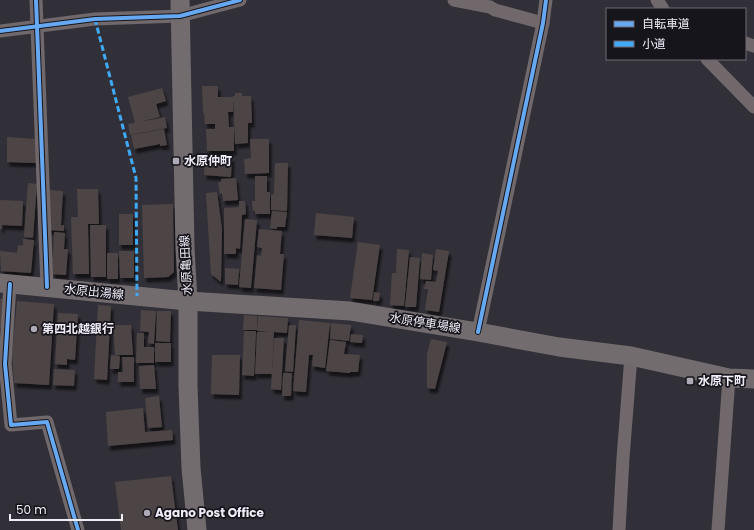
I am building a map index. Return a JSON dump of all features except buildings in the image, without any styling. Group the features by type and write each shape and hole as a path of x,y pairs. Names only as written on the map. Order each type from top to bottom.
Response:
{"main road":[{"name":"水原亀田線","path":"180,8 185,248 188,301 188,386 191,468 197,530"},
{"name":"水原出湯線","path":"5,284 188,301"},
{"name":"水原停車場線","path":"188,301 350,311 559,347 631,356 729,378 754,379"}],"street":[{"path":"36,0 47,287"},
{"path":"0,30 37,27 240,0"},
{"path":"454,0 490,7 495,10 543,23"},
{"path":"478,332 543,23 546,0"},
{"path":"708,60 754,107"},
{"path":"5,284 5,426 47,422 78,530"},
{"path":"619,530 622,458 631,356"},
{"path":"718,530 729,378"}],"marked path":[{"path":"95,19 136,178 137,296"}],"cycle path":[{"path":"36,0 47,287"},
{"path":"0,31 95,19 180,16 240,0"},
{"path":"478,332 543,23 546,0"},
{"path":"10,284 5,364 11,425 47,422 78,530"}],"place":[{"name":"水原仲町","path":"176,161"},
{"name":"第四北越銀行","path":"34,329"},
{"name":"水原下町","path":"690,381"},
{"name":"Agano Post Office","path":"147,513"}]}
